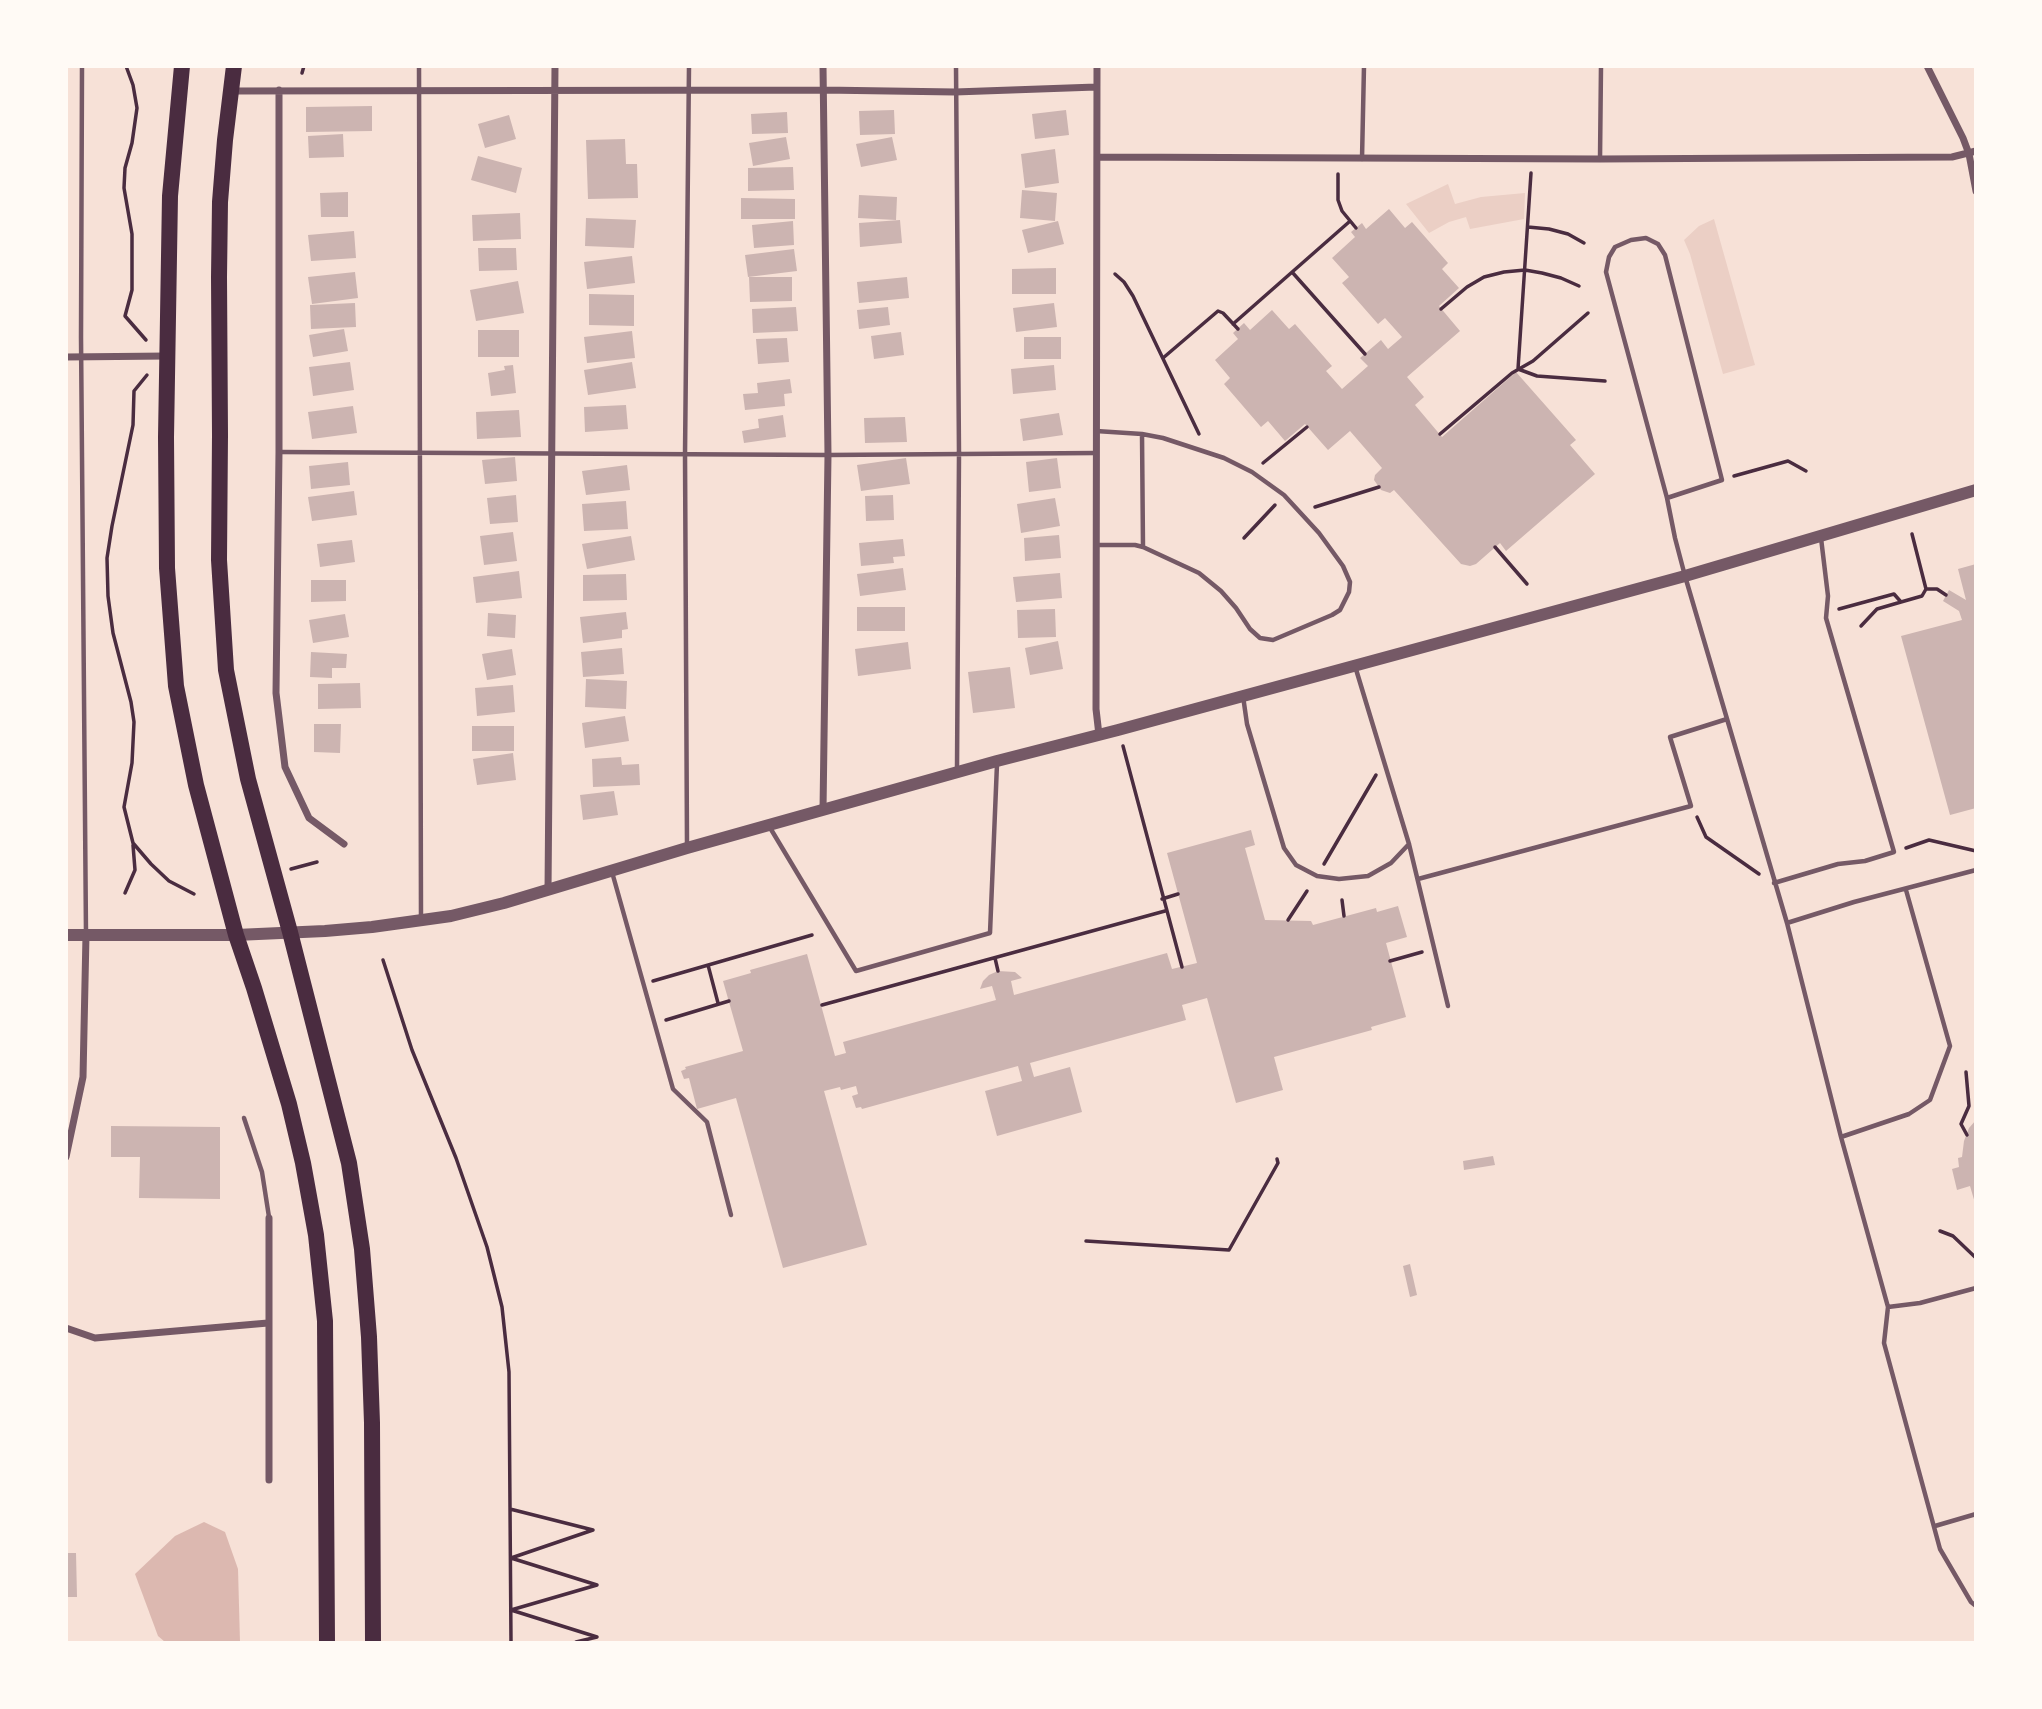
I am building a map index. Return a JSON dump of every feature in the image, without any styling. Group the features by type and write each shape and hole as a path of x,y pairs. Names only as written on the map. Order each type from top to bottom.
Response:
{"highway":[{"path":"182,66 170,196 168,356 167,568 176,686 196,785 236,935 289,1104 316,1235 325,1321 327,1643"},
{"path":"234,66 220,202 219,277 219,561 226,670 247,779 290,932 349,1163 362,1249 372,1423 373,1643"}],"street":[{"path":"548,890 555,66"},
{"path":"823,66 828,455 823,810"},
{"path":"1097,66 1096,709 1099,734"},
{"path":"1927,66 1972,152 1976,191"},
{"path":"232,90 956,92 1096,88"},
{"path":"279,90 276,693 285,767 309,818 344,845"},
{"path":"1098,157 1952,157 1972,152"},
{"path":"66,357 168,356"},
{"path":"66,935 236,935 372,927 451,916 997,761 1685,576 1976,490"},
{"path":"66,1157 83,1077 86,935"},
{"path":"269,1218 269,1480"},
{"path":"66,1328 95,1338 268,1323"}],"lane":[{"path":"82,66 81,357 86,935"},
{"path":"419,66 421,921"},
{"path":"687,848 685,454 690,66"},
{"path":"956,66 959,454 957,773"},
{"path":"1362,159 1364,66"},
{"path":"1600,159 1601,66"},
{"path":"1667,498 1722,480 1665,255 1658,244 1646,238 1630,240 1615,247 1609,257 1606,272 1667,498 1685,576 1787,923 1840,1137 1888,1307 1884,1343 1940,1549 1976,1606"},
{"path":"1096,431 1142,434 1191,446 1252,472 1284,495 1319,533 1343,566 1350,582 1349,592 1340,610 1332,615 1273,640 1260,638 1221,591 1199,573 1143,547 1096,545"},
{"path":"1142,434 1143,547"},
{"path":"279,453 1096,453"},
{"path":"1774,883 1838,864 1894,852 1826,618 1828,596 1820,535"},
{"path":"1355,665 1409,844 1448,1006"},
{"path":"1242,696 1247,724 1284,848 1296,865 1317,876 1339,879 1368,876 1391,863 1409,844"},
{"path":"1418,879 1691,806 1670,737 1727,719"},
{"path":"769,825 856,971 990,933 997,761"},
{"path":"1787,923 1854,902 1976,870"},
{"path":"612,871 673,1089 707,1122 731,1215"},
{"path":"1840,1137 1909,1114 1930,1100 1950,1046 1906,890"},
{"path":"244,1118 262,1172 269,1218"},
{"path":"1888,1307 1920,1303 1976,1288"},
{"path":"1935,1526 1976,1514"}],"path":[{"path":"127,66 136,107 132,143 125,168 124,188 132,234 132,290 125,316 146,340"},
{"path":"302,73 304,66"},
{"path":"1518,369 1531,173"},
{"path":"1338,174 1338,200 1349,222 1356,228"},
{"path":"1233,324 1349,222"},
{"path":"1528,227 1568,234 1584,243"},
{"path":"1441,309 1466,287 1484,277 1504,272 1525,270 1561,278 1579,286"},
{"path":"1292,271 1365,354"},
{"path":"1115,274 1133,296 1199,434"},
{"path":"1163,358 1218,312 1223,313 1238,329"},
{"path":"1440,434 1588,313"},
{"path":"1518,369 1537,376 1605,382"},
{"path":"125,893 135,870 133,843 124,807 132,763 134,722 113,633 107,558 133,425 134,391 147,375"},
{"path":"1263,463 1307,427"},
{"path":"1722,480 1788,461 1807,471"},
{"path":"1315,508 1379,487"},
{"path":"1244,538 1275,505"},
{"path":"1861,625 1877,609 1922,596 1926,589 1912,534"},
{"path":"1495,547 1527,584"},
{"path":"1926,589 1937,589 1946,595"},
{"path":"1826,618 1838,609 1894,594 1901,602"},
{"path":"1122,743 1182,967"},
{"path":"1324,864 1384,761"},
{"path":"1691,806 1706,836 1774,883"},
{"path":"1894,852 1929,840 1976,851"},
{"path":"133,843 169,881 194,894"},
{"path":"289,869 317,862"},
{"path":"1288,920 1307,891"},
{"path":"1162,899 1178,894"},
{"path":"1342,900 1344,916"},
{"path":"822,1005 1165,911"},
{"path":"644,983 812,935"},
{"path":"1390,961 1434,948"},
{"path":"995,958 998,971"},
{"path":"383,960 412,1049 456,1158 487,1247 502,1307 509,1372 511,1643"},
{"path":"708,965 719,1004"},
{"path":"653,1019 666,1020 729,1001"},
{"path":"1966,1072 1969,1106 1961,1124 1967,1135"},
{"path":"1967,1085 1976,1082"},
{"path":"1086,1241 1229,1250 1278,1163 1277,1159"},
{"path":"1940,1231 1954,1237 1976,1258"},
{"path":"510,1509 593,1530 511,1558"},
{"path":"511,1558 597,1585 511,1610"},
{"path":"511,1610 597,1637 576,1643"}],"shaded area":[{"path":"1448,184 1455,204 1481,197 1525,193 1524,219 1470,229 1466,217 1449,222 1429,233 1406,204"},
{"path":"1714,219 1755,365 1723,374 1684,240 1699,226"},
{"path":"204,1522 225,1532 238,1569 240,1642 165,1642 158,1636 135,1574 175,1536"}],"building":[{"path":"372,106 372,131 306,132 306,107"},
{"path":"894,110 895,134 860,135 859,111"},
{"path":"1066,110 1069,135 1035,139 1032,114"},
{"path":"787,112 788,133 752,134 751,114"},
{"path":"509,115 516,139 485,148 478,124"},
{"path":"343,134 344,157 309,158 308,136"},
{"path":"786,137 790,159 753,166 749,143"},
{"path":"892,137 897,160 861,167 856,144"},
{"path":"625,139 626,164 637,164 638,198 588,199 586,140"},
{"path":"1055,149 1059,183 1025,188 1021,154"},
{"path":"478,156 522,168 516,193 471,180"},
{"path":"793,167 794,190 748,191 748,168"},
{"path":"1022,190 1057,193 1055,221 1020,218"},
{"path":"348,192 348,217 321,217 320,193"},
{"path":"859,195 897,197 896,220 858,218"},
{"path":"741,198 795,199 795,219 741,219"},
{"path":"1389,209 1405,228 1412,222 1448,263 1442,269 1459,288 1439,306 1460,331 1407,377 1424,397 1415,405 1442,437 1516,372 1576,440 1570,445 1595,474 1506,551 1500,543 1470,566 1461,564 1394,490 1390,493 1381,490 1374,480 1382,468 1350,431 1328,450 1305,424 1285,441 1268,421 1261,427 1224,384 1230,378 1215,360 1238,339 1233,333 1244,323 1250,330 1272,310 1289,329 1295,324 1332,366 1326,371 1342,389 1368,366 1360,358 1381,340 1388,349 1402,337 1385,318 1378,324 1342,283 1349,277 1332,258 1355,237 1351,232 1362,223 1366,229"},
{"path":"520,213 521,239 473,241 472,215"},
{"path":"586,218 636,220 634,248 585,246"},
{"path":"900,220 902,243 860,247 859,223"},
{"path":"793,221 794,245 754,248 752,225"},
{"path":"1058,221 1064,244 1028,253 1022,230"},
{"path":"354,231 356,258 311,261 308,235"},
{"path":"478,248 516,248 517,270 479,271"},
{"path":"794,249 797,271 748,277 745,255"},
{"path":"632,256 635,283 587,289 584,262"},
{"path":"1056,268 1056,294 1012,294 1012,269"},
{"path":"355,272 358,298 312,304 308,277"},
{"path":"749,277 792,277 792,301 750,302"},
{"path":"907,277 909,298 859,303 857,282"},
{"path":"518,281 524,313 476,321 470,290"},
{"path":"589,294 634,295 634,326 589,325"},
{"path":"355,303 356,327 311,329 310,305"},
{"path":"1054,303 1057,327 1016,332 1013,308"},
{"path":"796,307 798,331 753,333 752,309"},
{"path":"888,307 890,325 859,329 857,310"},
{"path":"344,329 348,351 313,357 309,335"},
{"path":"478,330 519,330 519,357 478,357"},
{"path":"632,331 635,358 587,363 584,337"},
{"path":"901,332 904,355 874,359 871,336"},
{"path":"1024,337 1061,337 1061,359 1024,359"},
{"path":"787,338 789,362 758,364 756,339"},
{"path":"350,362 354,390 313,396 309,367"},
{"path":"632,362 636,388 588,395 584,370"},
{"path":"513,365 516,393 491,396 488,373 505,370 504,366"},
{"path":"1054,365 1056,390 1013,394 1011,369"},
{"path":"790,379 792,393 784,394 785,406 745,410 743,394 758,393 757,383"},
{"path":"626,405 628,429 585,432 584,407"},
{"path":"353,406 357,433 312,439 308,412"},
{"path":"519,410 521,437 477,439 476,412"},
{"path":"1059,413 1063,435 1023,441 1020,419"},
{"path":"783,415 786,437 744,443 742,431 759,428 758,419"},
{"path":"905,417 907,442 865,443 864,418"},
{"path":"515,457 517,481 485,484 482,460"},
{"path":"906,458 910,484 861,491 857,465"},
{"path":"1057,458 1061,488 1029,492 1026,462"},
{"path":"348,462 350,485 311,489 309,466"},
{"path":"627,465 630,490 586,495 582,471"},
{"path":"354,491 357,515 312,521 308,497"},
{"path":"516,495 518,522 490,524 487,498"},
{"path":"893,495 894,520 866,521 865,496"},
{"path":"1055,498 1060,526 1021,533 1017,504"},
{"path":"626,501 628,529 584,531 582,504"},
{"path":"513,532 517,561 484,565 480,536"},
{"path":"1059,535 1061,558 1025,561 1024,538"},
{"path":"631,536 635,560 587,569 582,544"},
{"path":"903,539 905,556 893,557 894,563 861,566 859,543"},
{"path":"352,540 355,562 320,567 317,544"},
{"path":"1976,564 1976,808 1950,815 1901,636 1962,620 1959,611 1943,601 1949,590 1966,600 1958,569"},
{"path":"903,568 906,590 860,596 857,574"},
{"path":"519,571 522,598 476,603 473,577"},
{"path":"1060,573 1062,598 1016,602 1013,577"},
{"path":"626,574 627,600 583,601 583,575"},
{"path":"311,580 346,580 346,601 311,602"},
{"path":"857,607 905,607 905,631 857,631"},
{"path":"1055,609 1056,637 1018,638 1017,610"},
{"path":"626,612 628,629 622,630 622,638 583,643 580,617"},
{"path":"488,613 516,615 515,638 487,636"},
{"path":"345,614 349,637 313,643 309,620"},
{"path":"1058,641 1063,669 1030,675 1025,648"},
{"path":"908,642 911,669 858,676 855,649"},
{"path":"622,648 624,674 583,677 581,652"},
{"path":"512,649 516,675 487,680 482,654"},
{"path":"311,652 347,654 346,668 332,668 332,678 310,677"},
{"path":"1010,667 1015,708 973,713 968,672"},
{"path":"586,679 627,681 626,709 585,707"},
{"path":"360,683 361,708 318,709 318,684"},
{"path":"513,685 515,712 477,716 475,688"},
{"path":"625,716 629,741 585,748 582,723"},
{"path":"314,724 341,724 340,753 314,752"},
{"path":"472,726 514,726 514,751 472,751"},
{"path":"513,753 516,780 477,785 473,759"},
{"path":"621,757 622,765 639,764 640,785 593,787 592,759"},
{"path":"614,791 618,815 583,820 580,795"},
{"path":"1251,830 1255,845 1245,848 1265,920 1311,921 1313,925 1376,908 1377,912 1398,906 1407,937 1386,943 1406,1017 1371,1027 1372,1030 1274,1057 1283,1090 1236,1103 1207,998 1182,1005 1186,1020 1030,1063 1034,1077 1070,1067 1082,1112 997,1136 985,1091 1022,1081 1018,1066 862,1109 856,1108 852,1096 858,1094 856,1086 824,1091 867,1245 783,1268 736,1098 697,1109 689,1078 684,1079 681,1071 686,1069 685,1067 743,1051 723,981 751,973 750,970 807,954 835,1056 846,1053 843,1042 996,1000 992,986 980,989 989,975 998,971 1015,972 1022,978 1011,981 1014,995 1167,953 1172,969 1197,963 1167,853"},
{"path":"1976,1120 1975,1203 1970,1186 1957,1190 1952,1169 1959,1167 1958,1158 1962,1157 1964,1141 1969,1128"},
{"path":"111,1126 220,1127 220,1199 139,1198 140,1157 111,1157"},
{"path":"1493,1156 1495,1165 1464,1170 1463,1161"},
{"path":"1410,1264 1417,1295 1410,1297 1403,1266"},
{"path":"66,1553 76,1553 77,1597 66,1597"}]}
